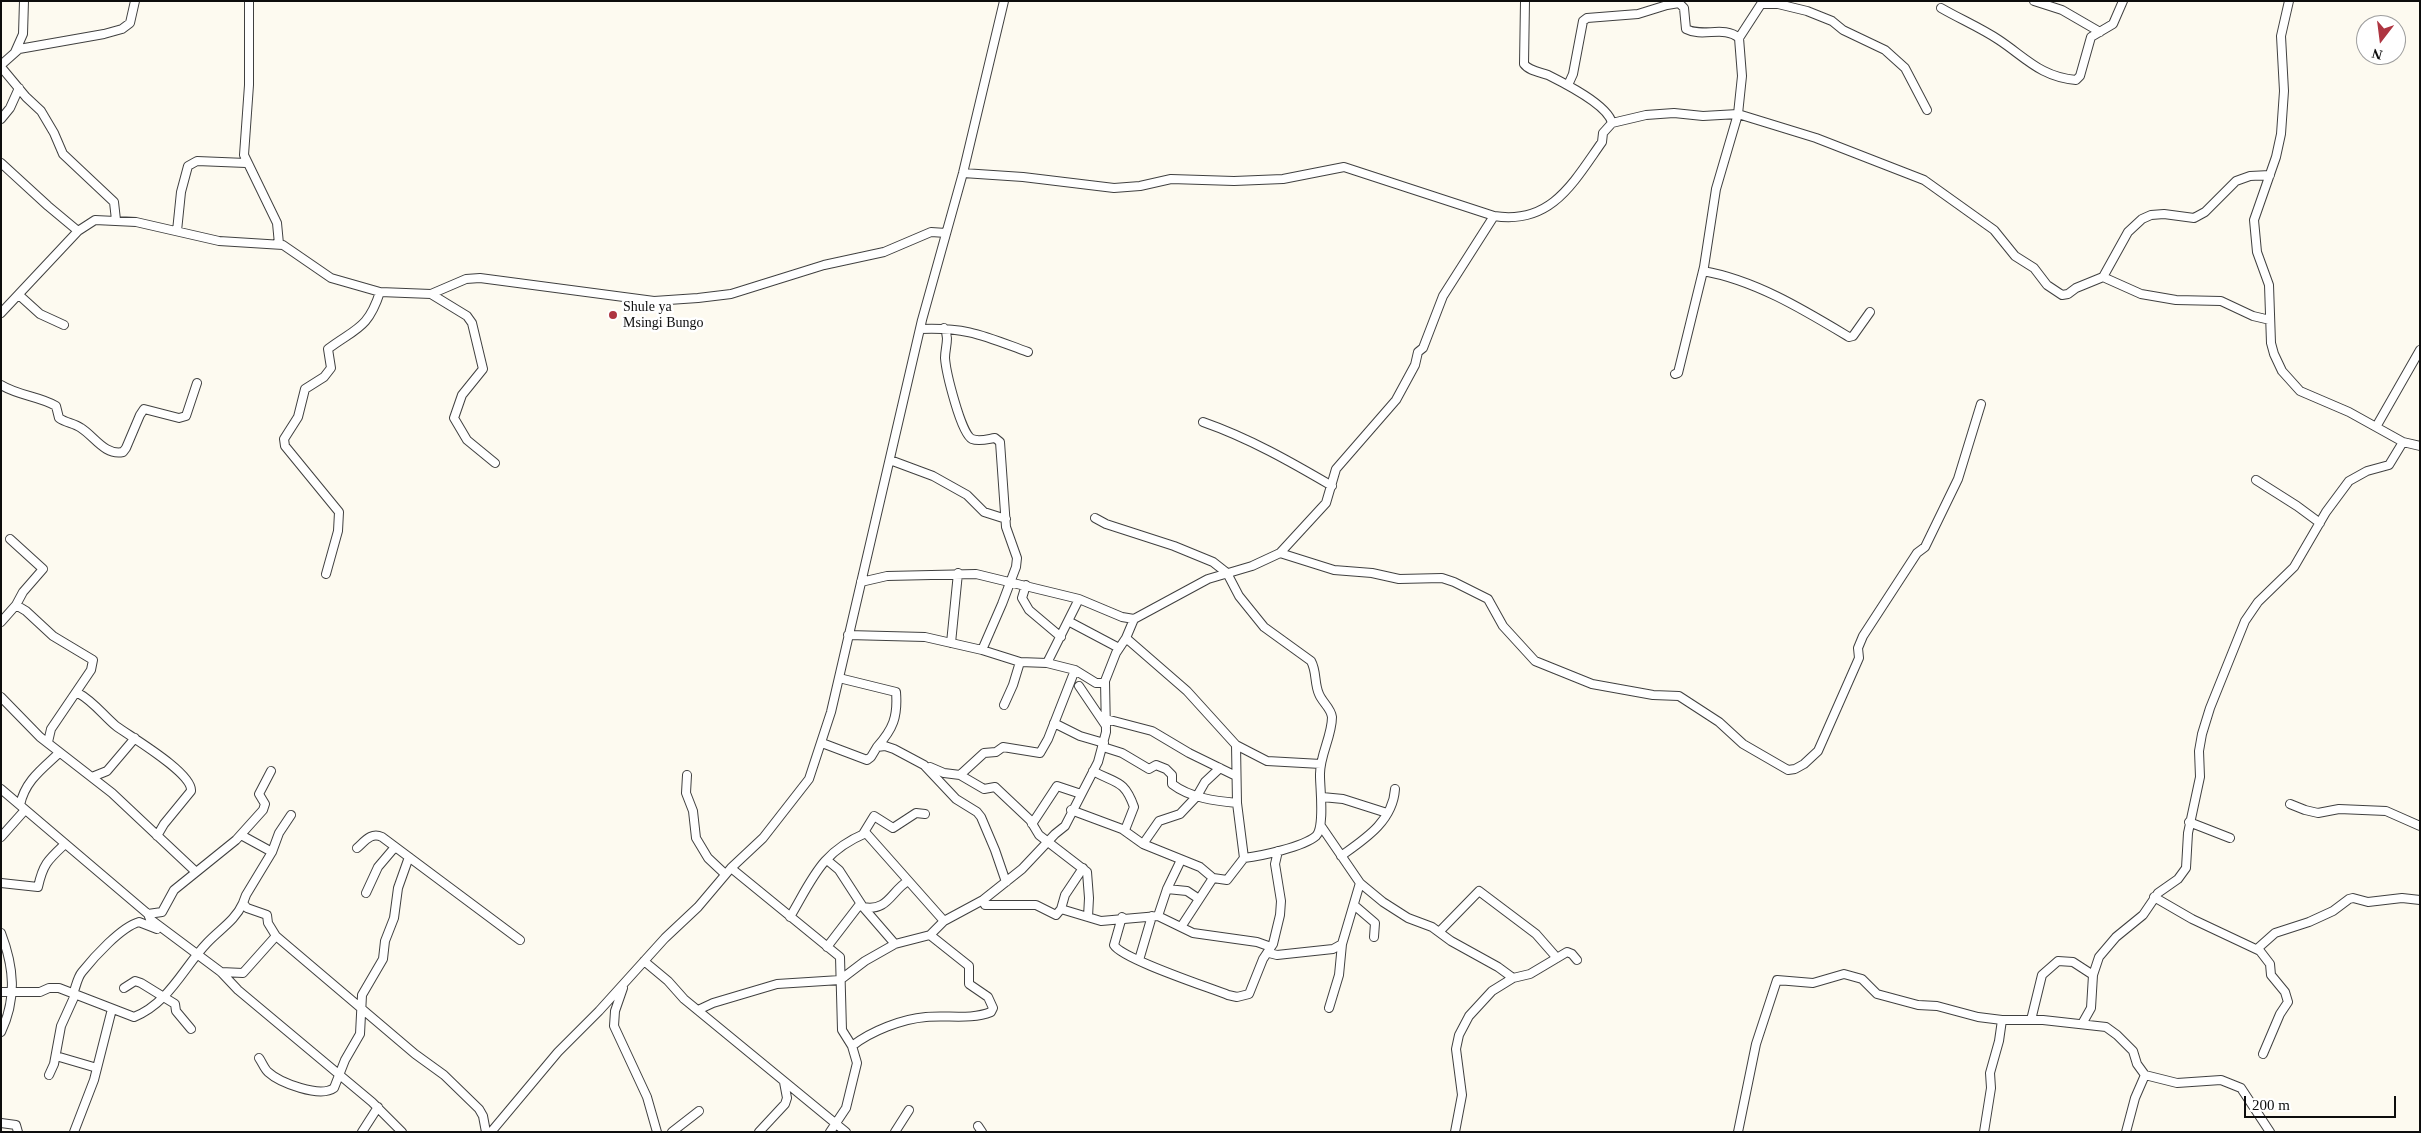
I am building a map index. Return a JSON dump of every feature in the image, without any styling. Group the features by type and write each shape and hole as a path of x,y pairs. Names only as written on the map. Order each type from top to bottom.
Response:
{"street":[{"path":"24,1 23,34 14,52 1,66 46,117 63,154 114,202 116,220"},
{"path":"14,52 19,49 81,39 122,29 130,23 134,1"},
{"path":"249,1 249,84 244,155 246,163 255,175 277,223 279,244"},
{"path":"491,1132 558,1052 698,907 728,871 764,838 806,784 822,743 839,678 920,329 963,173 1004,1"},
{"path":"1525,1 1524,64 1526,68 1568,85 1609,116 1612,123"},
{"path":"2034,1 2062,10 2100,32"},
{"path":"1941,8 1998,39 2030,65 2073,80 2080,76 2091,37 2115,21 2123,1"},
{"path":"2289,1 2281,36 2284,91 2281,134 2270,175 2254,220 2258,252 2269,285 2271,343 2274,354 2291,383 2300,391 2337,406 2403,442 2420,446"},
{"path":"1568,85 1573,74 1583,21 1586,18 1638,14 1679,3 1684,8 1686,29 1697,33 1729,32 1739,38"},
{"path":"1675,374 1678,373 1681,364 1703,271 1713,203 1738,114 1742,76 1739,38 1762,3 1778,4 1807,11 1832,21 1842,30 1885,50 1905,68 1927,110"},
{"path":"1,119 10,108 19,88"},
{"path":"963,173 1023,177 1114,188 1140,186 1171,179 1234,181 1283,178 1344,167 1494,216 1511,218 1538,213 1554,204 1602,142 1603,133 1612,123 1665,113 1703,116 1738,114 1816,138 1924,180 1994,230 2015,256 2034,268 2047,285 2057,293 2068,294 2076,288 2103,277 2128,232 2142,219 2151,215 2164,214 2194,218 2205,212 2236,181 2250,176 2270,175"},
{"path":"177,231 180,192 188,166 197,161 246,163"},
{"path":"1,163 78,231"},
{"path":"698,1010 713,1003 777,984 840,980 865,961 895,944 930,935 944,921 983,900 1022,869 1065,826 1071,810 1093,771 1103,745 1106,722 1104,683 1134,619 1208,579 1252,566 1280,553 1326,503 1336,470 1342,461 1396,400 1415,366 1418,352 1423,348 1443,296 1494,216"},
{"path":"2,311 78,231 95,220 116,220 219,241 279,244 292,249 331,278 380,292 431,294 466,279 480,278 654,302 731,294 824,265 884,252 931,232 946,233"},
{"path":"1703,271 1725,275 1749,284 1809,314 1849,337 1853,336 1870,312"},
{"path":"2103,277 2141,294 2176,300 2221,301 2253,316 2270,320"},
{"path":"326,574 338,531 339,512 285,446 284,439 298,417 305,389 324,377 331,368 328,349 365,323 375,307 380,292"},
{"path":"431,294 467,316 472,323 483,369 462,395 454,418 467,440 495,463"},
{"path":"18,295 40,314 64,325"},
{"path":"920,329 944,328 970,331 1028,352"},
{"path":"944,328 947,332 945,359 954,401 966,432 970,438 978,441 996,438 1000,442 1006,527 1017,558 1010,582 982,650"},
{"path":"2376,428 2420,350"},
{"path":"1,385 23,396 56,406 59,418 83,429 108,450 116,453 122,452 126,448 144,410 180,418 186,416 197,384"},
{"path":"1280,553 1334,570 1372,573 1399,579 1432,577 1446,579 1488,599 1503,626 1535,661 1592,684 1656,695 1679,696 1718,722 1743,744 1781,768 1795,769 1818,750 1859,658 1858,648 1863,636 1917,553 1925,547 1958,479 1981,404"},
{"path":"1203,422 1223,429 1292,462 1332,486"},
{"path":"2082,1024 2093,1002 2093,975 2097,960 2105,948 2143,915 2154,898 2178,879 2186,868 2189,822 2198,794 2200,777 2199,744 2204,724 2245,621 2258,602 2294,567 2320,522 2348,481 2367,471 2389,466 2403,442"},
{"path":"890,460 933,476 968,495 984,512 1006,519"},
{"path":"2256,480 2320,522"},
{"path":"1071,810 1125,830 1143,844 1200,867 1214,878 1227,880 1244,858 1278,851 1315,837 1320,826 1322,797 1321,764 1332,717 1316,686 1313,666 1288,643 1264,627 1239,596 1227,573 1206,559 1106,524 1095,518"},
{"path":"1,622 43,569 10,539"},
{"path":"861,582 887,576 958,573 982,575 1079,599 1134,619"},
{"path":"951,643 958,573"},
{"path":"1026,585 1022,598 1026,605 1061,637"},
{"path":"1047,663 1079,599"},
{"path":"16,605 26,611 53,636 93,660 91,670 78,693 51,729 48,742"},
{"path":"1068,621 1119,648"},
{"path":"848,635 912,635 982,650 1020,662 1047,663 1075,670 1096,683 1104,683"},
{"path":"1126,638 1187,691 1236,746 1267,760 1321,764"},
{"path":"1004,705 1020,662"},
{"path":"960,775 984,753 996,752 1003,747 1040,753 1075,670"},
{"path":"822,743 867,760 871,758 877,747 891,731 893,725 896,692 839,678"},
{"path":"1079,686 1106,722 1152,731 1236,776"},
{"path":"78,693 134,738 159,755 189,782 192,787 192,791 164,824 157,836"},
{"path":"1,697 59,753 112,793 196,872"},
{"path":"1054,723 1122,753 1149,769 1156,766 1166,769 1172,775 1174,785 1197,796 1237,803"},
{"path":"92,777 107,771 134,738"},
{"path":"877,747 885,746 894,749 927,767 944,773 960,775 984,789 998,788 1032,824 1035,831 1087,872 1089,882 1088,917"},
{"path":"1236,746 1237,803 1244,858"},
{"path":"1,837 22,807 23,791 30,781 59,753"},
{"path":"927,767 956,799 972,807 981,817 1006,882"},
{"path":"1143,844 1159,821 1176,817 1197,796 1205,782 1220,768"},
{"path":"148,914 162,912 174,890 216,858 241,835 264,807 264,801 259,794 272,771"},
{"path":"1093,771 1122,784 1129,794 1134,807 1125,830"},
{"path":"687,775 686,792 693,810 696,838 708,858 790,917 840,958 842,1030 852,1046 856,1057 855,1079 846,1108 830,1132"},
{"path":"1032,824 1057,786 1081,794"},
{"path":"1341,856 1374,832 1393,803 1396,789"},
{"path":"1,790 148,914 150,919 197,956"},
{"path":"1322,797 1343,799 1386,813"},
{"path":"2290,804 2318,813 2339,808 2386,811 2420,826"},
{"path":"863,834 872,816 878,816 893,828 916,813 925,814"},
{"path":"1,992 40,992 53,987 134,1017 150,1009 163,997 206,944 237,915 246,895 272,852 279,833 291,815"},
{"path":"2189,822 2230,838"},
{"path":"1320,826 1360,883 1400,914 1439,932 1513,978"},
{"path":"357,848 376,834 520,940"},
{"path":"790,917 817,869 838,847 863,834 870,834 908,881 944,921"},
{"path":"241,835 272,852"},
{"path":"1,883 38,887 38,877 44,866 65,844"},
{"path":"366,892 378,867 395,848"},
{"path":"1122,917 1114,945 1122,953 1236,997 1248,994 1263,959 1270,950 1281,908 1275,864 1278,851"},
{"path":"259,1058 268,1072 308,1091 329,1092 334,1088 345,1060 360,1034 363,991 382,959 384,941 394,918 398,888 409,857"},
{"path":"827,860 839,870 861,906 895,944"},
{"path":"1139,960 1155,916 1181,860"},
{"path":"983,900 986,905 1036,905 1056,915 1061,909 1065,895 1083,868"},
{"path":"1181,927 1214,878"},
{"path":"861,906 870,908 883,904 891,899 908,881"},
{"path":"1329,1008 1339,975 1342,944 1360,883"},
{"path":"1167,889 1187,891 1199,900"},
{"path":"1439,932 1479,891 1536,934 1557,958"},
{"path":"2154,898 2192,919 2257,949 2265,956 2270,964 2271,975 2285,992 2288,1002 2280,1014 2263,1054"},
{"path":"2257,949 2275,934 2333,911 2349,899 2353,898 2368,902 2402,898 2420,900"},
{"path":"244,903 247,908 267,915 268,923 276,936 415,1054 444,1075 479,1109 483,1116 486,1132"},
{"path":"1354,905 1375,923 1374,938"},
{"path":"827,947 861,906"},
{"path":"1061,909 1101,921 1122,917 1155,916 1193,933 1257,942 1277,955 1333,949 1342,944"},
{"path":"49,1075 56,1056 61,1026 82,972 114,937 128,926 139,922 156,928 221,972 238,990 378,1107 402,1132"},
{"path":"1,933 12,966 11,992 1,1032"},
{"path":"852,1046 867,1034 878,1029 915,1019 971,1017 991,1012 993,1008 988,997 969,984 969,966 930,935"},
{"path":"221,972 243,973 276,936"},
{"path":"1456,1132 1462,1095 1456,1049 1459,1035 1469,1016 1492,991 1513,978 1530,974 1570,952 1578,960"},
{"path":"644,961 698,1010 846,1132"},
{"path":"2031,1020 2042,976 2058,961 2073,962 2093,975"},
{"path":"1738,1132 1744,1092 1754,1061 1758,1035 1777,980 1813,983 1836,974 1851,975 1862,979 1880,995 1918,1005 1944,1007 1978,1017 2002,1020 2031,1020 2106,1028 2117,1035 2133,1051 2137,1064 2145,1074 2177,1083 2221,1080 2241,1088 2270,1132"},
{"path":"124,988 137,981 176,1006 176,1011 191,1029"},
{"path":"624,984 615,1011 614,1026 647,1097 657,1132"},
{"path":"74,1132 97,1068 112,1009"},
{"path":"1984,1132 1992,1088 1990,1073 1999,1041 2002,1020"},
{"path":"56,1056 97,1068"},
{"path":"2126,1132 2135,1098 2145,1074"},
{"path":"759,1132 785,1104 788,1098 783,1080"},
{"path":"362,1132 378,1107"},
{"path":"895,1132 909,1110"},
{"path":"672,1132 699,1111"},
{"path":"1,1123 16,1125 21,1131"}],"place":[{"name":"Shule ya Msingi Bungo","path":"613,315"}]}
